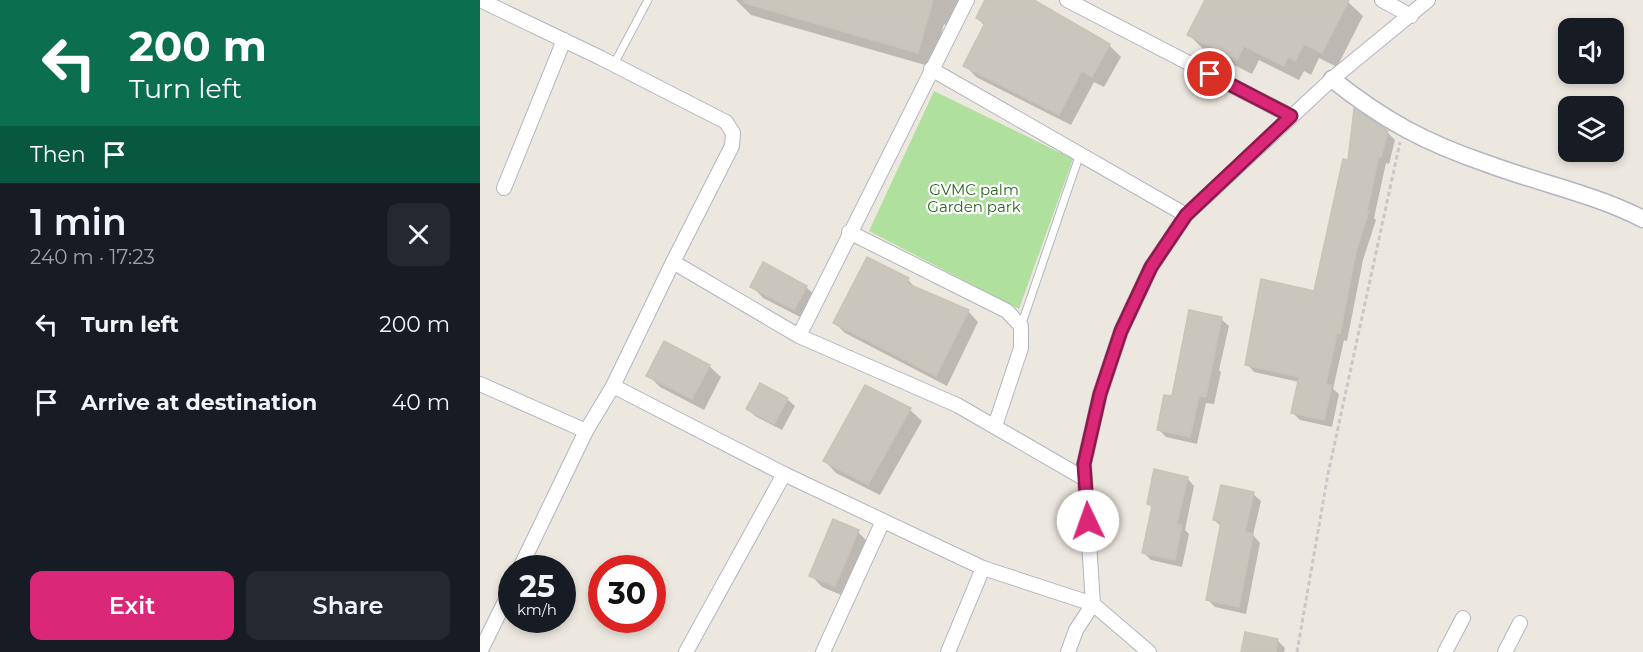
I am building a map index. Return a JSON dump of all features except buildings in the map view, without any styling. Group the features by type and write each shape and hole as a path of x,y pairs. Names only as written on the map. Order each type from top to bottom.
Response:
{"street":[{"path":"480,0 614,64 726,122 733,133 732,146 613,386 586,431 526,555"},
{"path":"799,336 967,0"},
{"path":"1067,0 1291,116"},
{"path":"1382,0 1411,16"},
{"path":"1068,652 1076,630 1093,604 1084,464 1100,394 1121,331 1151,267 1186,215 1332,79 1428,0"},
{"path":"504,188 564,40"},
{"path":"931,69 1186,215"},
{"path":"1332,79 1368,108 1403,129 1487,164 1621,208 1643,219"},
{"path":"849,232 1007,310 1021,326 1021,348 995,426"},
{"path":"673,262 799,336 957,405 1085,479"},
{"path":"480,384 586,431"},
{"path":"613,386 784,474 983,568 1093,604 1149,652"},
{"path":"686,652 784,474"},
{"path":"823,652 883,521"},
{"path":"948,652 983,568"},
{"path":"480,652 498,615"},
{"path":"1445,652 1463,618"},
{"path":"1505,652 1520,623"}],"lane":[{"path":"614,64 648,0"},
{"path":"1021,326 1080,154"}],"path":[{"path":"1297,652 1328,474 1403,129"}],"green space":[{"name":"GVMC palm Garden park","path":"934,91 1073,159 1019,309 869,231"}],"route":[{"path":"1088,521 1084,464 1100,394 1121,331 1151,267 1186,215 1291,116 1210,74"}]}
